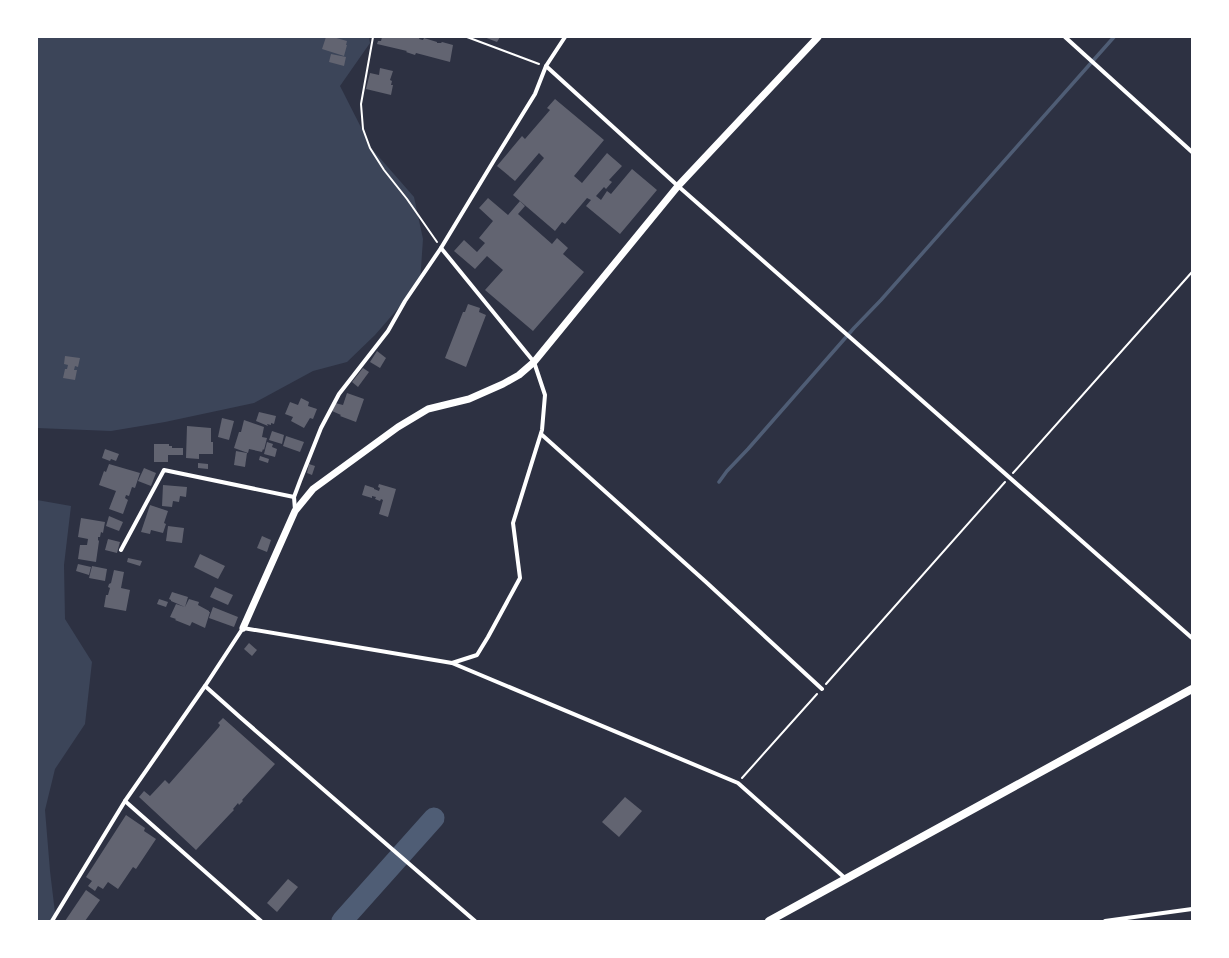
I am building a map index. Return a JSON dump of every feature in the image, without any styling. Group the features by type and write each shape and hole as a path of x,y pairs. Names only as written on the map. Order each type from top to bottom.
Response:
{"main road":[{"path":"769,921 1192,689"}],"street":[{"path":"295,511 294,497 300,481 321,428 339,394 388,331 405,301 442,248 535,94 546,66 565,37"},
{"path":"53,920 125,801 206,686 243,628 295,511 313,489 398,428 428,409 469,399 503,384 519,375 534,362 678,186 818,37"},
{"path":"1065,37 1192,152"},
{"path":"546,66 678,186 1192,638"},
{"path":"442,248 534,362 545,395 541,434 513,523 520,578 477,655 452,663"},
{"path":"541,434 706,582 822,689"},
{"path":"121,550 164,470 294,497"},
{"path":"243,628 452,663 738,783 846,879"},
{"path":"206,686 475,921"},
{"path":"125,801 261,921"},
{"path":"1106,921 1192,909"}],"path":[{"path":"373,37 361,104 364,129 370,148 380,164 442,248"},
{"path":"467,37 546,66"},
{"path":"738,783 1192,272"}],"shaded area":[{"path":"37,37 369,37 370,43 340,86 372,149 414,197 423,239 420,283 375,335 347,362 313,371 254,403 165,422 111,431 37,428"},
{"path":"37,500 71,506 64,565 65,619 92,662 85,724 55,769 45,810 56,921 37,921"}],"building":[{"path":"326,37 333,37 347,41 344,56 322,49"},
{"path":"382,37 420,37 419,39 423,40 424,38 437,43 442,42 453,45 450,62 416,53 415,55 406,52 407,51 377,44 378,41 381,41"},
{"path":"484,37 500,37 497,42"},
{"path":"331,54 346,57 344,66 329,62"},
{"path":"380,68 393,71 390,80 392,81 391,85 393,85 391,95 366,89 370,73 379,75"},
{"path":"555,99 604,140 574,176 582,183 607,153 622,166 609,180 612,182 606,189 604,187 596,196 601,200 607,191 611,194 632,169 657,190 620,234 586,206 591,200 587,198 565,224 562,222 555,231 513,195 544,158 539,153 515,181 497,166 522,136 525,139 550,110 547,108"},
{"path":"488,198 508,215 520,201 525,206 518,214 552,244 557,238 568,248 563,254 584,272 533,331 485,290 503,270 487,256 475,269 454,251 464,240 477,252 485,243 479,238 493,221 479,208"},
{"path":"468,304 480,308 479,312 486,315 466,367 445,358 463,312 465,312"},
{"path":"377,351 386,358 380,368 370,362"},
{"path":"65,356 80,358 78,367 75,366 74,370 77,370 75,380 63,378 65,369 67,369 68,365 64,364"},
{"path":"363,368 369,372 358,387 352,382"},
{"path":"347,393 364,399 356,422 340,416 341,415 332,411 335,403 343,405"},
{"path":"301,398 309,402 308,406 317,409 313,419 310,418 304,428 291,421 293,417 285,414 290,402 298,405"},
{"path":"259,412 276,416 274,424 267,424 268,426 256,421"},
{"path":"222,418 234,421 229,440 218,437"},
{"path":"244,420 264,427 262,437 267,438 264,450 263,449 262,452 249,449 248,453 234,448 239,432 241,432"},
{"path":"187,426 211,428 213,454 199,454 199,459 186,458"},
{"path":"272,431 284,435 282,444 269,440"},
{"path":"286,436 304,442 300,452 283,446"},
{"path":"267,442 273,444 272,447 277,449 275,457 264,454"},
{"path":"154,444 169,444 172,448 183,448 183,455 168,455 168,462 154,462"},
{"path":"105,449 119,454 116,461 111,459 110,461 102,458"},
{"path":"236,451 247,453 245,467 234,465"},
{"path":"260,456 269,459 268,463 259,460"},
{"path":"198,463 208,464 208,469 198,468"},
{"path":"109,464 140,473 135,488 132,487 129,496 126,495 125,498 128,500 123,514 109,509 116,491 99,485 104,471 106,472"},
{"path":"309,464 315,466 312,475 307,473"},
{"path":"144,468 156,473 151,486 138,481"},
{"path":"379,484 396,489 388,517 379,514 383,500 381,499 380,501 375,499 376,497 372,496 372,498 362,495 365,485 379,491"},
{"path":"163,485 187,487 186,497 180,496 179,502 173,501 172,507 162,506"},
{"path":"150,505 168,511 164,523 166,524 163,533 151,530 150,534 141,532"},
{"path":"109,516 123,522 119,531 106,526"},
{"path":"81,518 105,522 103,533 101,532 100,537 98,537 99,541 96,562 78,559 80,545 87,545 88,539 78,537"},
{"path":"168,526 184,528 182,543 166,541"},
{"path":"262,536 271,540 267,552 257,548"},
{"path":"108,539 120,542 117,553 105,550"},
{"path":"200,554 225,566 218,579 194,567"},
{"path":"128,558 142,561 140,566 127,562"},
{"path":"78,564 91,567 89,575 76,571"},
{"path":"92,566 107,569 105,581 89,578"},
{"path":"114,570 124,572 121,588 130,590 126,611 104,607 106,595 108,595 110,588 108,587 111,583"},
{"path":"215,587 233,595 228,605 210,597"},
{"path":"172,592 188,597 185,607 169,599"},
{"path":"159,599 168,602 166,607 157,604"},
{"path":"189,599 199,602 198,605 210,612 205,628 192,622 190,626 170,617 176,604 185,607"},
{"path":"213,607 238,617 234,627 209,618"},
{"path":"249,643 257,650 252,656 244,649"},
{"path":"223,718 275,764 242,800 243,801 239,805 238,803 233,809 234,810 196,850 139,797 144,791 150,796 165,780 169,784 219,727 220,725 218,723"},
{"path":"625,797 642,811 619,837 602,822"},
{"path":"126,815 145,828 144,831 156,839 136,869 133,867 118,889 108,882 103,889 98,886 95,891 88,886 92,881 86,877"},
{"path":"288,879 298,887 277,912 267,903"},
{"path":"86,890 100,900 85,921 65,921"}],"waterway":[{"path":"719,482 727,471 1114,37"},
{"path":"342,921 434,818"}]}
